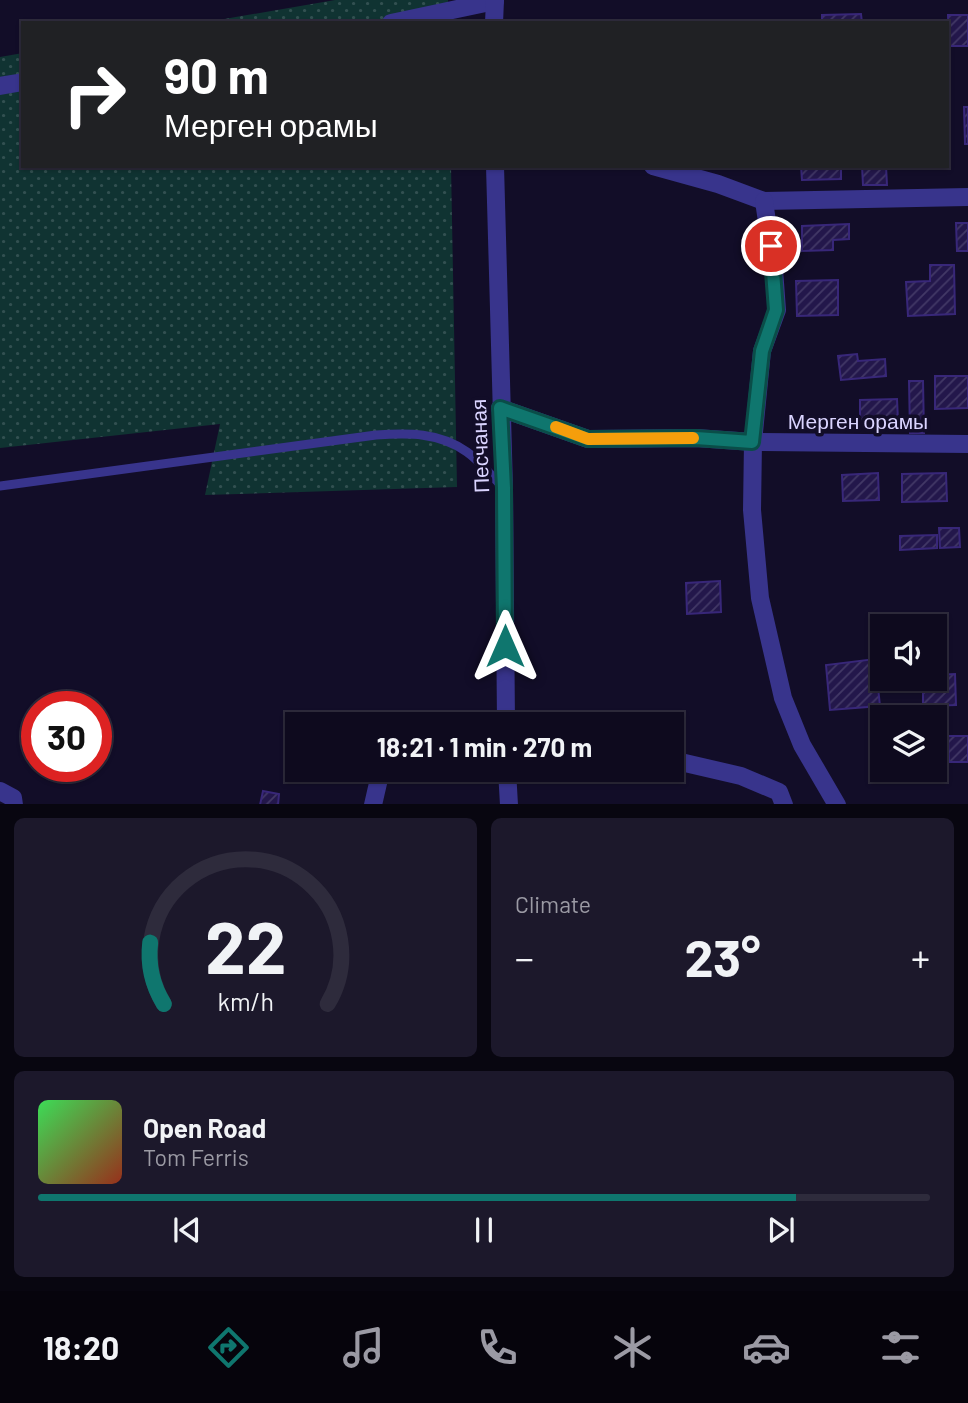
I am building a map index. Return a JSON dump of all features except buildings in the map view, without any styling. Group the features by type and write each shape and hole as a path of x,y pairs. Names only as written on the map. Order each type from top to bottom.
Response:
{"street":[{"path":"400,21 495,1 495,21"},
{"path":"0,86 21,82"},
{"name":"Песчаная","path":"495,168 504,488 506,712"},
{"path":"660,168 718,184 764,201 968,197"},
{"path":"764,201 774,269 776,310 762,351 752,442 752,510 760,598 783,698 802,745 837,804"},
{"name":"Мерген орамы","path":"500,408 588,439 696,438 752,442 968,444"},
{"path":"684,763 741,776 779,792 785,804"},
{"path":"373,804 379,782"},
{"path":"508,782 509,804"},
{"path":"0,791 13,798 14,804"}],"lane":[{"path":"0,486 376,435 416,433 445,440 468,452 504,488"}],"green space":[{"path":"335,0 448,0 448,21 213,21"},
{"path":"21,53 21,168 451,168 457,487 205,495 220,424 0,448 0,57"}],"slow traffic":[{"path":"556,427 588,439 693,438"}],"route":[{"path":"505,646 504,488 500,408 588,439 696,438 752,442 762,351 776,310 771,246"}]}
